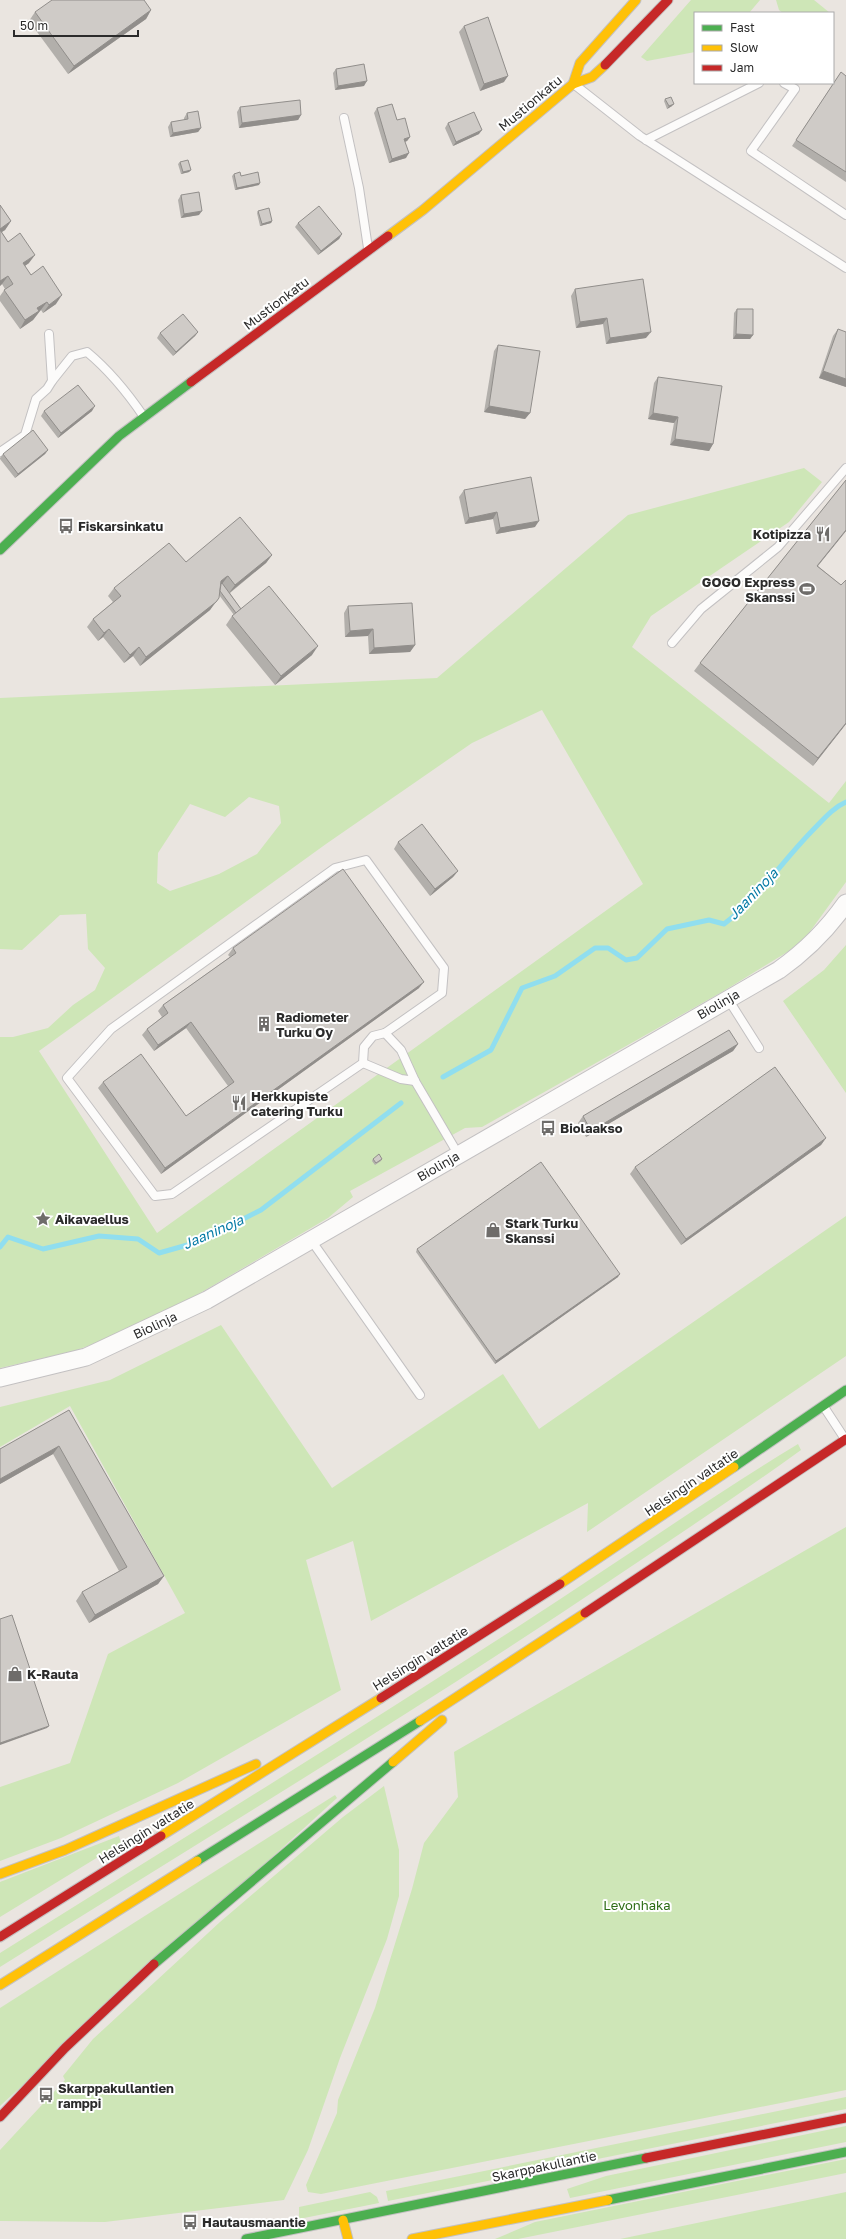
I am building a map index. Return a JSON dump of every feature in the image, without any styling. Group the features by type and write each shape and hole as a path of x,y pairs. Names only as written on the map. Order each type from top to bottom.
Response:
{"main road":[{"name":"Mustionkatu","path":"573,84 580,63 636,0"},
{"name":"Mustionkatu","path":"0,550 119,436 423,210 573,84 592,77 627,44 668,0"},
{"name":"Helsingin valtatie","path":"0,1937 332,1730 558,1586 846,1390"},
{"path":"0,1985 496,1673 846,1440"},
{"path":"0,2117 65,2048 154,1964 356,1795 496,1673"},
{"path":"0,1874 72,1847 332,1730"},
{"name":"Skarppakullantie","path":"246,2239 846,2118"},
{"path":"412,2239 846,2152"},
{"path":"343,2220 348,2239"}],"street":[{"name":"Biolinja","path":"0,1378 86,1357 207,1300 728,999 796,957 828,928 846,903"}],"lane":[{"path":"573,84 646,140 846,268"},
{"path":"646,140 757,84"},
{"path":"786,84 795,89 751,151 846,214"},
{"path":"344,118 359,188 369,250"},
{"path":"49,334 52,381"},
{"path":"0,452 25,435 36,399 47,389 72,356 87,352 106,368 126,390 145,417"},
{"path":"672,643 701,609 778,547 846,468"},
{"path":"366,860 444,968 442,993 385,1033 373,1036 364,1047 363,1062 172,1194 155,1196 67,1078 111,1029 335,868 366,860"},
{"path":"728,999 759,1048"},
{"path":"385,1033 401,1050 415,1081 458,1154"},
{"path":"363,1062 401,1080 415,1081"},
{"path":"311,1240 420,1395"},
{"path":"823,1406 846,1440"}],"green space":[{"path":"691,0 760,0 750,12 694,12 694,52 647,61 641,57"},
{"path":"776,0 814,0 829,12 782,12 779,10"},
{"path":"804,468 822,482 789,522 651,616 632,647 829,803 846,781 846,882 806,937 789,951 722,992 482,1127 465,1128 350,1191 353,1197 328,1218 173,1309 118,1335 74,1351 0,1368 0,1037 13,1037 48,1028 73,1005 95,990 105,968 88,949 86,914 60,915 22,950 0,949 0,698 437,678 628,515","holes":["542,710 643,884 157,1233 39,1051 326,844 472,743","249,797 279,806 281,823 257,854 219,874 170,891 157,883 158,853 190,804 225,817"]},
{"path":"846,945 846,1093 783,1001 824,970"},
{"path":"846,1216 846,1356 587,1532 588,1503 371,1621 353,1541 306,1560 341,1690 178,1783 61,1838 0,1861 0,1787 70,1763 108,1654 185,1613 70,1406 0,1447 0,1407 110,1380 221,1325 332,1488 503,1374 539,1429"},
{"path":"798,1444 801,1450 778,1467 536,1630 307,1776 0,1967 0,1953 260,1791 554,1603 727,1488"},
{"name":"Levonhaka","path":"846,1527 846,2090 321,2194 308,2192 306,2185 337,2113 338,2100 375,2008 412,1889 424,1843 458,1797 454,1752"},
{"path":"384,1786 399,1850 399,1896 387,1939 340,2058 308,2150 284,2200 105,2222 0,2221 0,2150 65,2080 63,2076 93,2039 220,1922 343,1817"},
{"path":"335,1795 337,1798 0,2106 0,2008"},
{"path":"119,1836 121,1843 0,1917 0,1882"},
{"path":"846,2097 846,2109 388,2201 386,2191"},
{"path":"846,2126 846,2142 570,2198 567,2189 606,2176"},
{"path":"846,2159 846,2173 518,2239 495,2239 535,2222"},
{"path":"370,2192 377,2197 379,2203 299,2219 299,2207"},
{"path":"846,2192 846,2239 620,2239"}],"building":[{"path":"52,0 144,0 151,10 74,66 35,12"},
{"path":"488,17 508,76 484,84 464,26"},
{"path":"364,64 367,81 338,86 336,69"},
{"path":"841,72 846,76 846,172 796,140"},
{"path":"671,97 674,104 669,106 665,99"},
{"path":"300,100 301,115 242,123 240,107"},
{"path":"392,104 397,120 405,118 410,137 404,139 409,153 392,159 377,108"},
{"path":"198,111 201,128 173,133 171,122 188,119 187,113"},
{"path":"474,112 482,130 456,142 448,123"},
{"path":"188,160 191,170 183,172 180,162"},
{"path":"240,172 241,176 258,172 260,183 237,188 234,174"},
{"path":"199,192 202,211 184,214 181,195"},
{"path":"0,205 11,221 0,229"},
{"path":"319,206 342,234 321,251 298,223"},
{"path":"269,208 272,221 262,224 258,211"},
{"path":"0,230 8,242 20,233 35,255 23,263 31,275 43,266 62,295 49,305 47,302 37,308 39,311 25,320 4,290 13,284 8,276 0,281"},
{"path":"643,279 651,332 610,338 607,318 580,322 575,289"},
{"path":"737,309 753,309 753,335 736,334"},
{"path":"183,314 198,332 176,352 160,333"},
{"path":"838,329 846,332 846,379 823,371"},
{"path":"498,345 540,351 530,413 489,406"},
{"path":"658,377 722,386 713,444 675,439 678,417 653,413"},
{"path":"78,385 95,406 61,433 44,411"},
{"path":"33,430 48,450 18,474 3,454"},
{"path":"531,477 539,521 500,528 497,512 469,518 464,490"},
{"path":"846,480 846,530 817,566 841,585 846,580 846,723 818,758 700,663"},
{"path":"240,517 272,555 235,585 228,576 221,581 219,598 216,602 146,657 139,647 130,655 109,629 104,633 93,619 121,596 114,588 169,543 186,562"},
{"path":"222,583 241,609 236,613 220,591"},
{"path":"269,586 318,646 281,676 232,616"},
{"path":"412,603 415,645 374,648 373,629 350,631 348,606"},
{"path":"422,824 458,871 435,889 398,842"},
{"name":"Radiometer Turku Oy","path":"343,869 424,982 165,1168 103,1082 141,1054 186,1116 234,1082 191,1022 158,1045 147,1029 168,1013 163,1005 236,953 233,948"},
{"path":"729,1030 738,1044 591,1131 583,1116"},
{"path":"775,1067 826,1138 686,1239 635,1167"},
{"path":"379,1154 382,1159 376,1163 373,1159"},
{"path":"541,1162 620,1274 496,1361 417,1249"},
{"path":"69,1410 164,1576 95,1615 82,1592 127,1567 59,1446 0,1479 0,1449"},
{"name":"K-Rauta","path":"12,1615 49,1726 0,1743 0,1619"}],"waterway":[{"name":"Jaaninoja","path":"443,1077 491,1050 522,988 555,976 595,948 608,948 626,960 637,958 667,929 709,920 724,924 748,903 823,819 846,802"},
{"name":"Jaaninoja","path":"0,1247 8,1237 43,1249 99,1236 138,1239 159,1253 198,1242 261,1210 401,1103"}],"traffic: fast":[{"path":"0,550 119,436 191,382"},
{"path":"734,1467 846,1390"},
{"path":"197,1861 420,1721"},
{"path":"154,1964 393,1762"},
{"path":"608,2200 846,2152"},
{"path":"246,2239 646,2158"}],"traffic: slow":[{"path":"573,84 580,63 636,0"},
{"path":"388,236 423,210 573,84 592,77 605,65"},
{"path":"560,1584 734,1467"},
{"path":"420,1721 585,1613"},
{"path":"161,1836 381,1698"},
{"path":"393,1762 442,1720"},
{"path":"0,1874 65,1850 256,1764"},
{"path":"0,1985 197,1861"},
{"path":"412,2239 608,2200"},
{"path":"343,2220 348,2239"}],"traffic: jam":[{"path":"605,65 668,0"},
{"path":"191,382 388,236"},
{"path":"585,1613 846,1439"},
{"path":"381,1698 560,1584"},
{"path":"0,1937 161,1836"},
{"path":"0,2117 65,2048 154,1964"},
{"path":"646,2158 846,2118"}],"place":[{"name":"Fiskarsinkatu","path":"66,526"},
{"name":"Kotipizza","path":"823,534"},
{"name":"GOGO Express Skanssi","path":"807,589"},
{"name":"Radiometer Turku Oy","path":"264,1024"},
{"name":"Herkkupiste catering Turku","path":"239,1103"},
{"name":"Biolaakso","path":"548,1128"},
{"name":"Aikavaellus","path":"43,1219"},
{"name":"Stark Turku Skanssi","path":"493,1230"},
{"name":"K-Rauta","path":"15,1674"},
{"name":"Skarppakullantien ramppi","path":"46,2095"},
{"name":"Hautausmaantie","path":"190,2222"}]}
